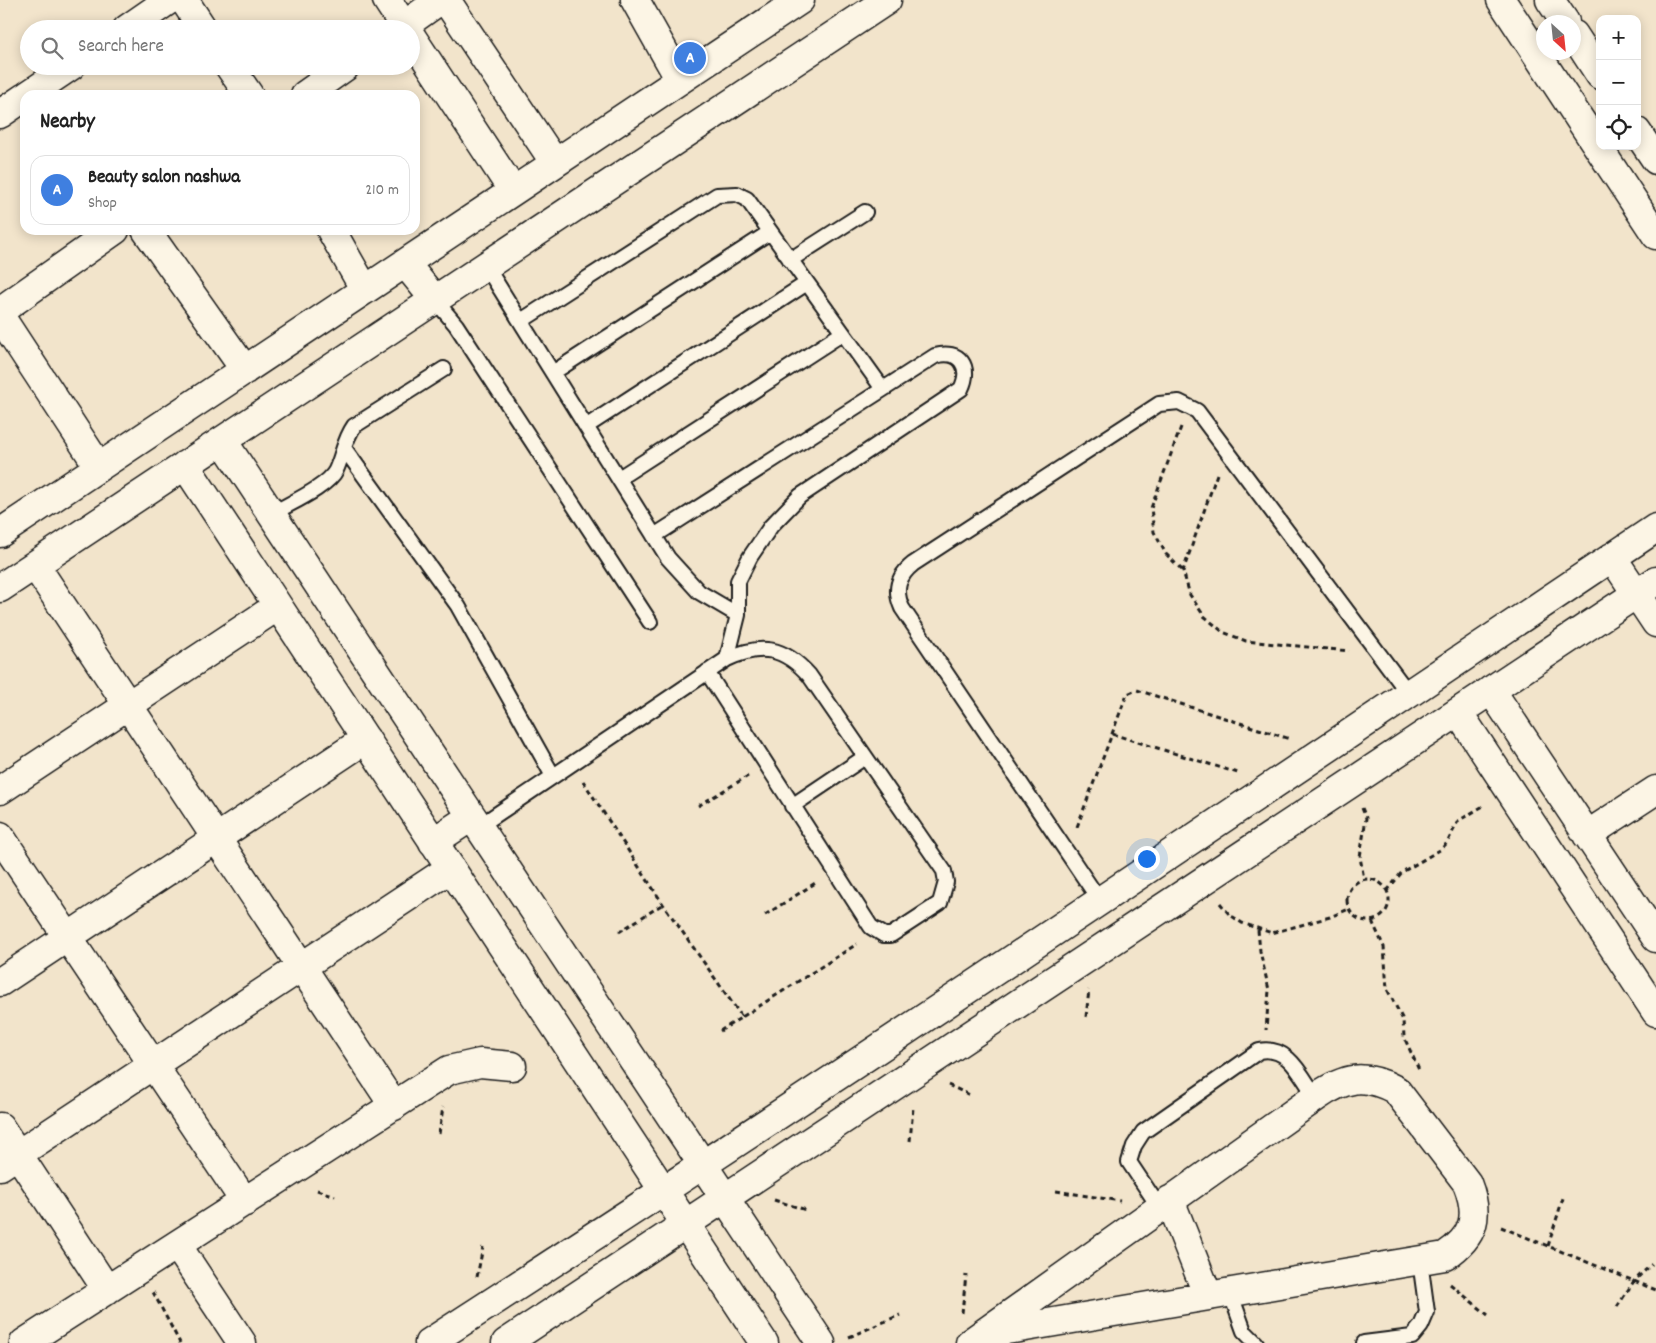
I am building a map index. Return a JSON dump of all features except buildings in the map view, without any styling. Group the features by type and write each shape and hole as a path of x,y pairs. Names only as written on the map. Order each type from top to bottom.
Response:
{"street":[{"path":"139,20 169,0"},
{"path":"184,0 198,20"},
{"path":"387,0 399,20"},
{"path":"417,20 440,0"},
{"path":"446,0 555,163"},
{"path":"635,0 680,80"},
{"path":"0,588 885,0"},
{"path":"1501,0 1656,234"},
{"path":"1550,0 1560,15"},
{"path":"0,533 796,1"},
{"path":"1581,46 1596,69"},
{"path":"420,52 513,191"},
{"path":"35,90 58,75"},
{"path":"235,75 246,90"},
{"path":"312,90 333,75"},
{"path":"0,114 20,100"},
{"path":"1641,138 1656,160"},
{"path":"0,311 108,235"},
{"path":"150,235 245,370"},
{"path":"333,235 365,290"},
{"path":"405,263 435,300"},
{"path":"0,316 99,467"},
{"path":"223,441 725,1198 832,1341"},
{"path":"185,465 764,1343"},
{"path":"429,1343 663,1192 1104,899 1656,528"},
{"path":"1612,557 1646,587 1656,623"},
{"path":"35,566 394,1106"},
{"path":"506,1343 1646,587"},
{"path":"0,790 278,606"},
{"path":"1491,690 1656,938"},
{"path":"1458,712 1656,1012"},
{"path":"0,982 366,739"},
{"path":"1588,835 1656,790"},
{"path":"433,842 475,822"},
{"path":"0,836 245,1202"},
{"path":"9,1160 451,868"},
{"path":"1104,899 1131,929"},
{"path":"24,1343 449,1070 480,1063 512,1066"},
{"path":"1365,1079 1382,1082 1396,1090 1467,1183 1474,1199 1475,1216 1470,1232 1459,1246 1445,1256 1219,1294 976,1339 1316,1097 1332,1086 1348,1080 1365,1079"},
{"path":"0,1127 9,1160 107,1290"},
{"path":"1165,1203 1219,1294"},
{"path":"177,1245 242,1343"}],"lane":[{"path":"522,321 717,195 738,194 746,199 883,389"},
{"path":"790,260 864,212"},
{"path":"554,372 770,232"},
{"path":"486,266 554,372 668,558 699,592 738,615"},
{"path":"586,426 807,283"},
{"path":"435,300 456,325 650,622"},
{"path":"619,478 843,333"},
{"path":"654,536 935,356 944,353 962,361 966,371 961,389 800,496 771,526 750,557 738,581 738,615 727,659"},
{"path":"272,514 326,482 336,472 347,436 354,426 444,369"},
{"path":"1104,899 1067,853 902,608 898,598 898,588 905,570 1159,404 1168,402 1189,406 1197,411 1409,694"},
{"path":"344,448 458,606 553,776"},
{"path":"475,822 553,776 707,672 727,659 744,651 762,648 781,652 797,661 809,675 944,871 946,882 940,903 891,935 877,932 871,927 707,672"},
{"path":"792,806 865,757"},
{"path":"1165,1203 1129,1162 1134,1146 1143,1132 1259,1052 1267,1050 1274,1050 1288,1057 1316,1097"},
{"path":"1364,1343 1412,1336 1421,1326 1427,1312 1420,1261"},
{"path":"1219,1294 1244,1331 1256,1343"}],"path":[{"path":"1189,406 1151,508 1154,532 1166,554 1183,572 1190,595 1204,616 1223,632 1246,641 1379,654"},
{"path":"1183,572 1226,450"},
{"path":"1067,853 1127,694 1137,690 1324,750"},
{"path":"1112,734 1274,784"},
{"path":"571,764 663,904 742,1017"},
{"path":"698,806 766,766"},
{"path":"1350,783 1366,818 1360,857 1364,879"},
{"path":"1387,891 1402,872 1440,850 1447,843 1458,821 1510,791"},
{"path":"766,915 834,870"},
{"path":"1206,879 1229,914 1258,930 1272,933 1330,917 1349,909"},
{"path":"1364,879 1373,880 1381,884 1387,891 1389,900 1387,910 1381,917 1372,921 1363,920 1354,916 1349,909 1347,900 1349,891 1355,883 1364,879"},
{"path":"619,932 663,904"},
{"path":"1372,921 1384,947 1387,990 1403,1020 1404,1037 1422,1076 1424,1087 1423,1099 1413,1112"},
{"path":"1258,930 1260,952 1269,990 1267,1050"},
{"path":"720,1031 877,932"},
{"path":"1056,1191 1165,1203"},
{"path":"1548,1246 1564,1194"},
{"path":"1475,1216 1656,1290"},
{"path":"1420,1261 1488,1316"},
{"path":"1617,1306 1634,1281 1652,1264"},
{"path":"141,1268 180,1343"},
{"path":"962,1314 966,1275"},
{"path":"832,1341 900,1315"}],"place":[{"name":"Beauty salon nashwa","path":"690,58"}]}
